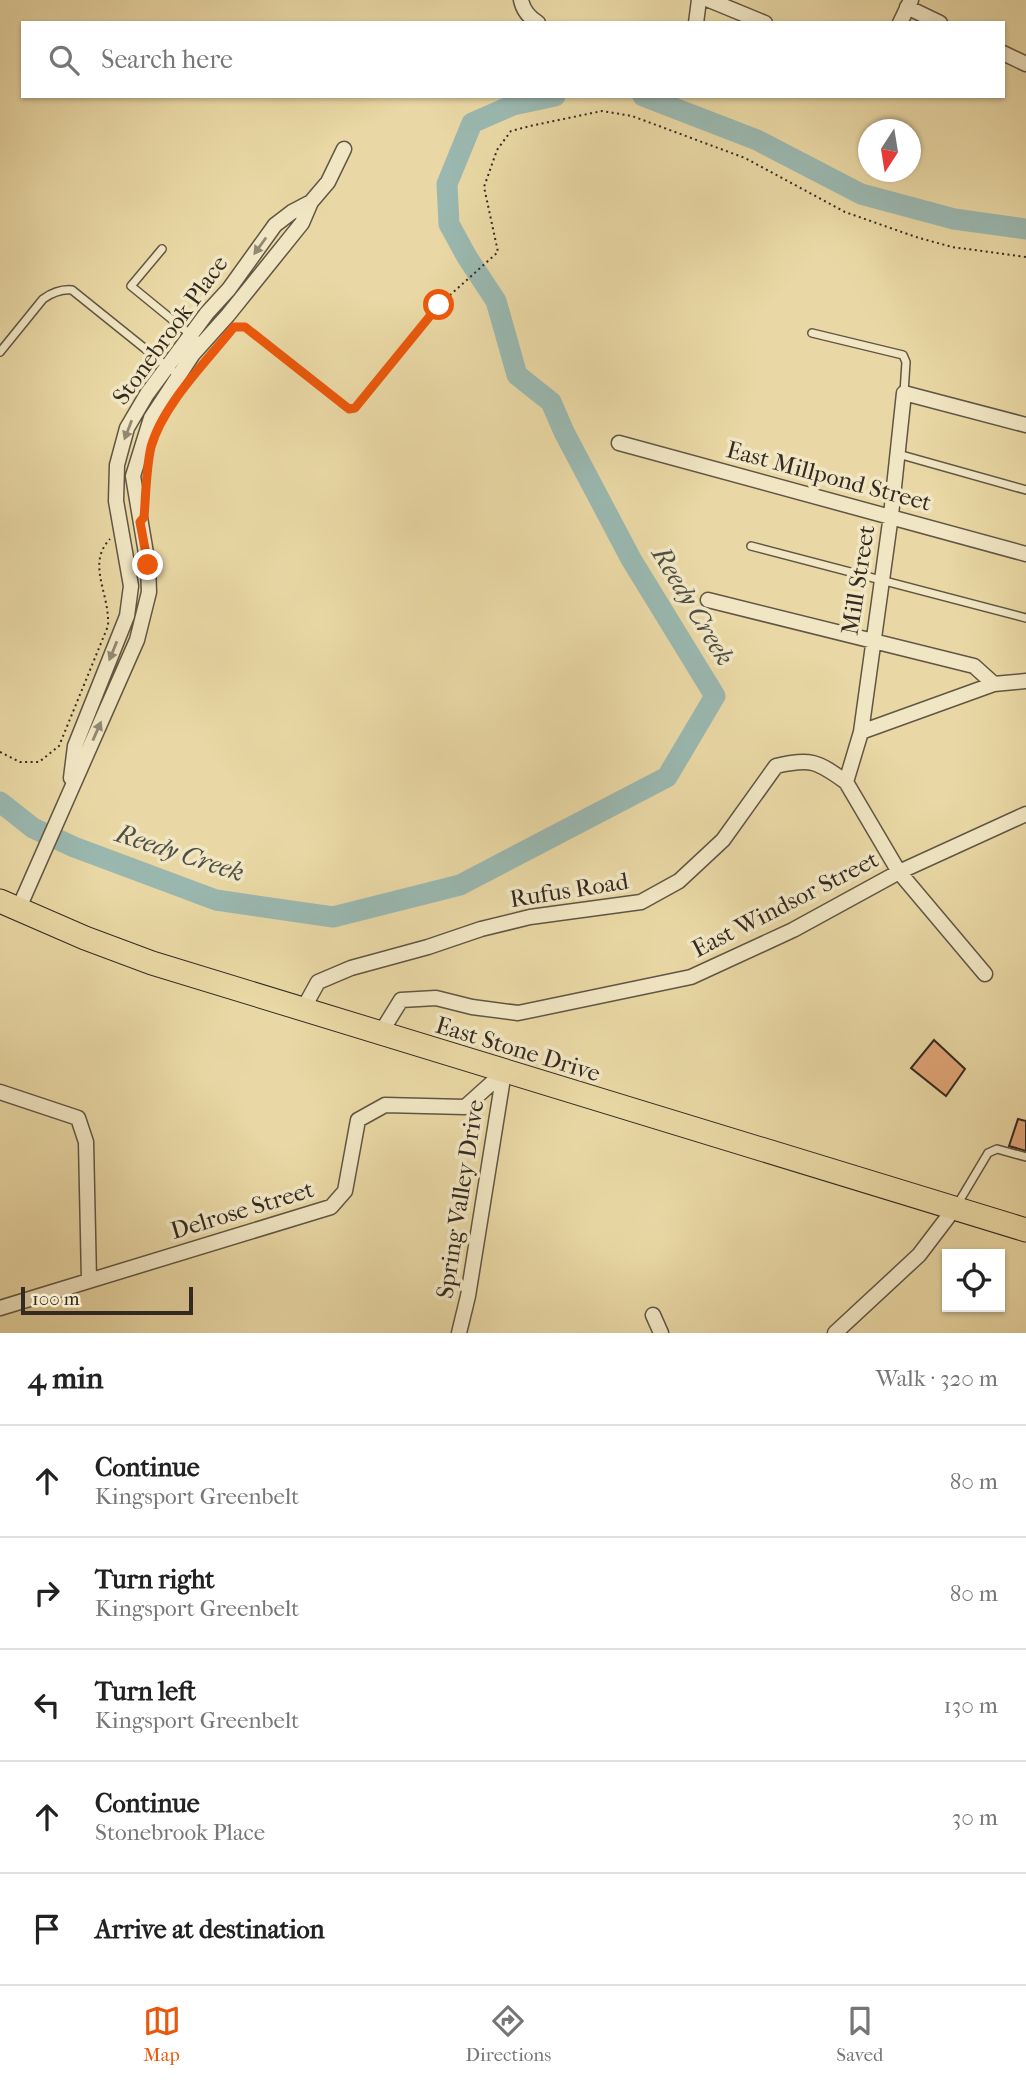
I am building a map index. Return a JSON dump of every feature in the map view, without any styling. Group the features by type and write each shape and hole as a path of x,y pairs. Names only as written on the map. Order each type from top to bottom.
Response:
{"highway":[{"name":"East Stone Drive","path":"9,905 152,963 302,1011 1026,1230"}],"street":[{"path":"521,0 522,7 535,21"},
{"path":"696,21 699,0"},
{"path":"709,0 738,6 762,21"},
{"path":"901,21 909,3 937,21"},
{"path":"1005,54 1026,64"},
{"name":"Stonebrook Place","path":"69,793 75,746 127,616 131,586 116,500 117,466 127,428 173,371 275,225 311,202 328,182 344,149"},
{"name":"Stonebrook Place","path":"9,905 37,871 137,640 149,592 148,565 133,476 151,418 173,371"},
{"path":"904,393 1026,425"},
{"name":"Mill Street","path":"846,782 861,732 891,516 904,393"},
{"name":"East Millpond Street","path":"619,443 1026,554"},
{"path":"708,600 974,666 995,684"},
{"path":"861,732 995,684 1026,681"},
{"name":"Rufus Road","path":"302,1011 318,982 351,968 530,917 641,902 679,881 723,840 776,766 799,761 821,764 846,782"},
{"path":"846,782 899,872 985,974"},
{"path":"899,872 1026,814"},
{"name":"East Windsor Street","path":"380,1034 401,1000 436,998 472,1007 518,1013 691,978 793,930 899,872"},
{"name":"Delrose Street","path":"0,1308 331,1207 345,1191 358,1120 385,1105 465,1107 503,1072"},
{"name":"Spring Valley Drive","path":"459,1333 468,1296 503,1072"},
{"path":"0,1093 78,1118 86,1142 89,1280"},
{"path":"835,1333 919,1255 954,1209"},
{"path":"653,1314 661,1333"}],"lane":[{"path":"162,249 131,286 196,339"},
{"path":"0,352 43,299 50,293 63,289 72,290 173,371"},
{"path":"812,333 903,355 906,362 904,393"},
{"path":"898,454 1026,490"},
{"path":"751,546 1026,618"},
{"path":"954,1209 988,1153 997,1149 1026,1157"}],"path":[{"path":"234,327 245,327 349,409 355,408 439,305 498,252 484,187 497,150 511,131 602,111 632,116 746,158 845,212 892,229 953,247 1026,257"},
{"path":"195,376 218,346"},
{"path":"0,752 20,762 39,762 59,746 108,625 109,609 97,563 101,550 109,540 123,531"}],"building":[{"path":"934,1040 965,1069 946,1096 911,1068"},
{"path":"1018,1119 1026,1121 1026,1151 1009,1146"}],"waterway":[{"name":"Reedy Creek","path":"0,802 33,828 74,847 216,900 333,917 460,885 667,777 715,696 631,559 551,402 517,375 496,301 449,224 447,184 472,123 513,105 546,98"},
{"name":"Reedy Creek","path":"648,98 757,140 861,194 954,219 1026,229"}],"route":[{"path":"148,565 140,522 144,517 151,449 157,432 179,395 234,327 245,327 349,409 355,408 439,305"}]}
